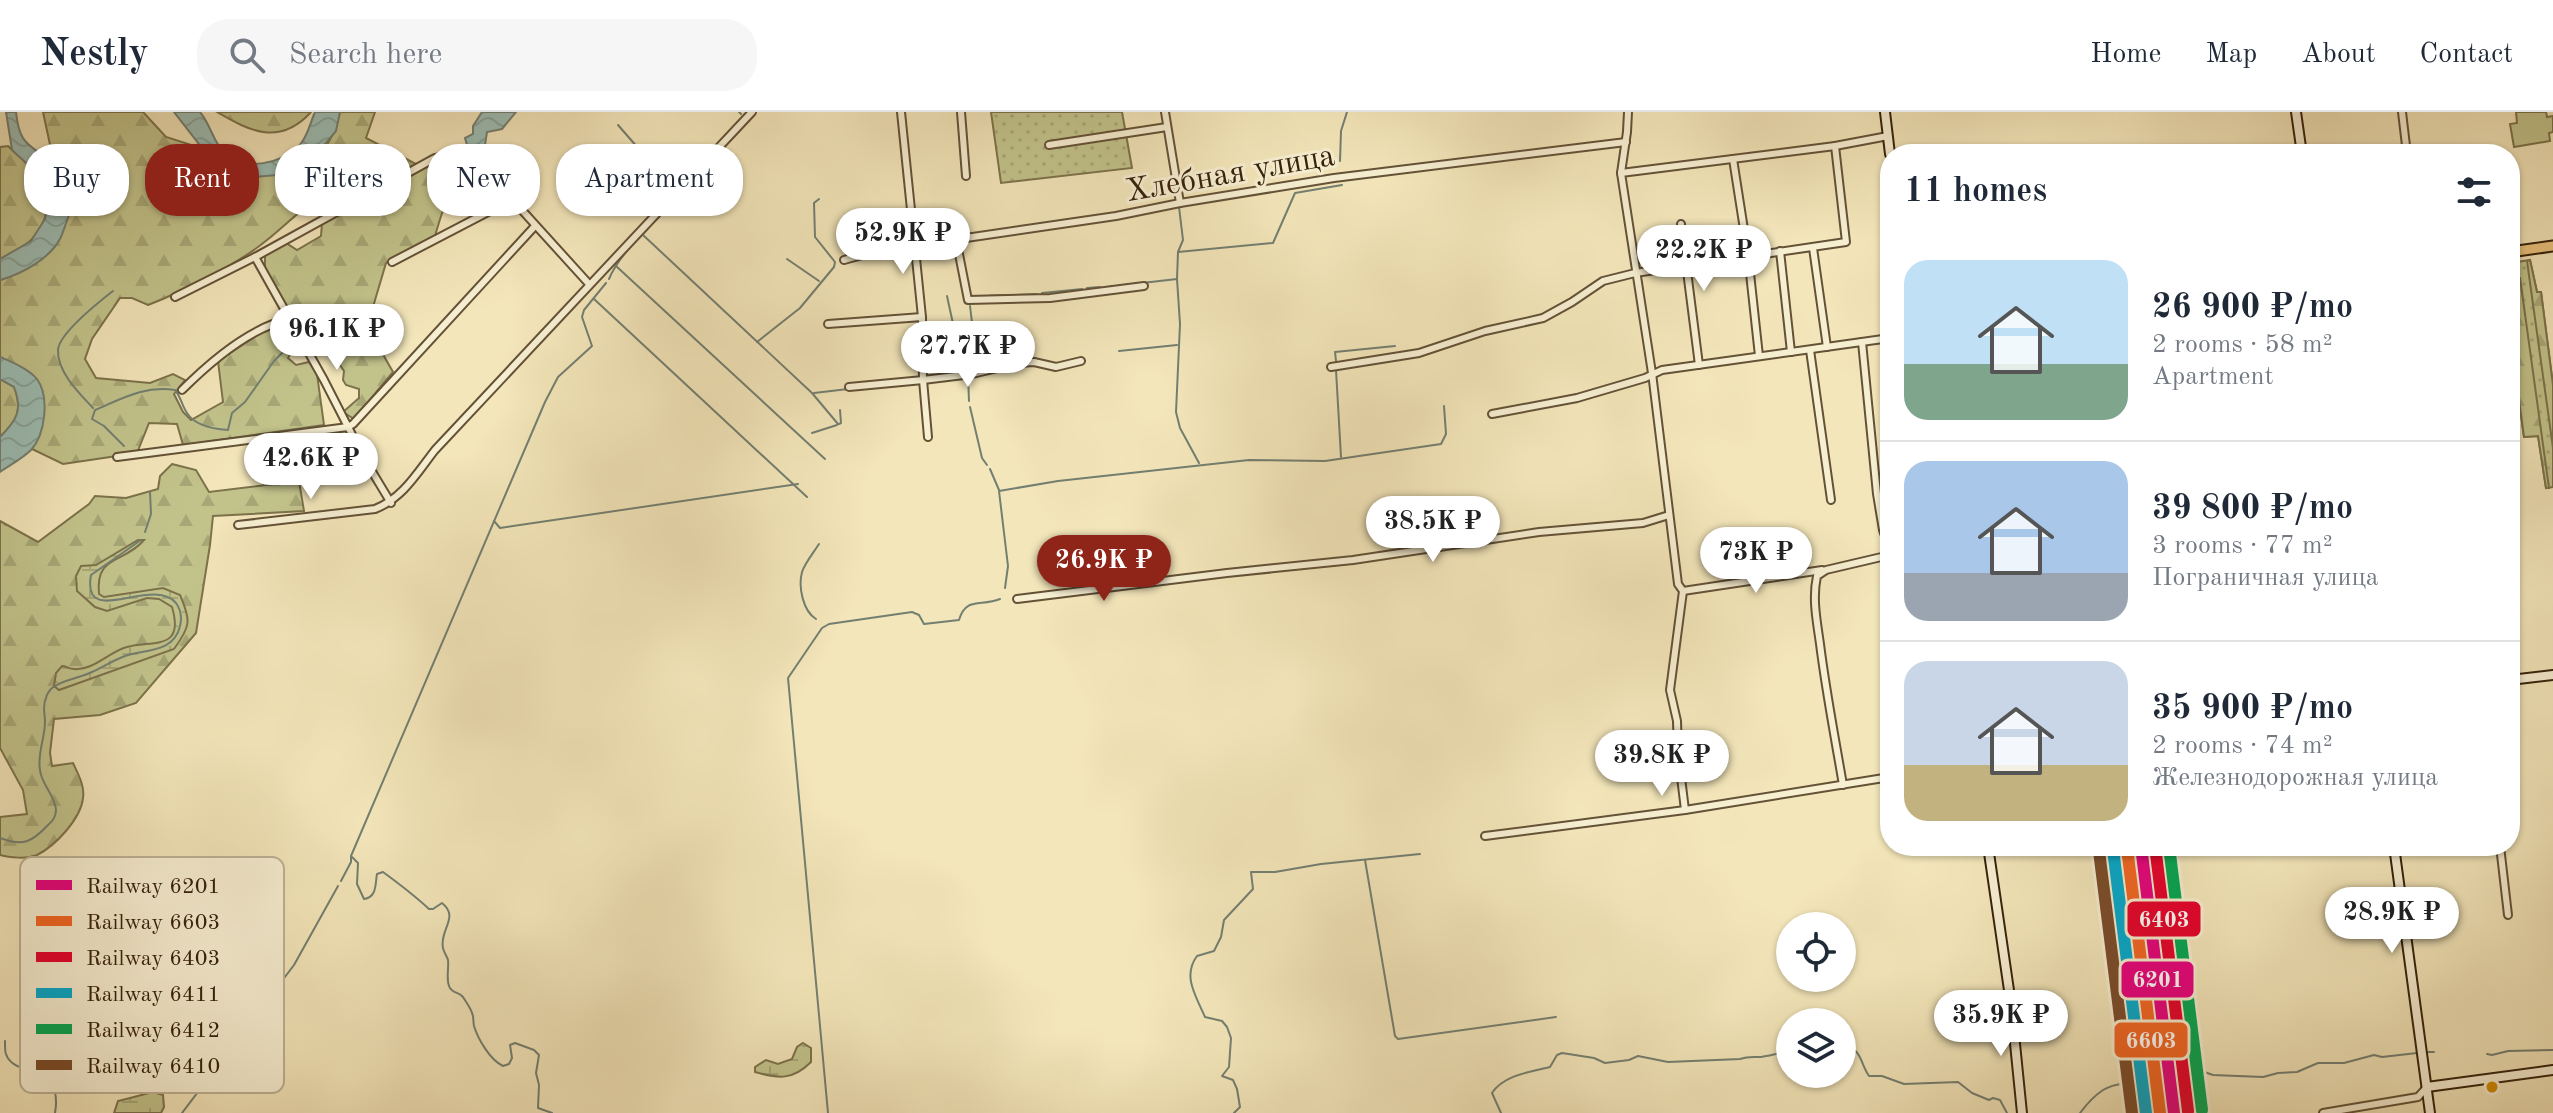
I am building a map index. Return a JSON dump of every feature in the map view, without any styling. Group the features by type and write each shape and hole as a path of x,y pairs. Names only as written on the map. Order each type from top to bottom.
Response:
{"main road":[{"path":"1885,112 1889,144"},
{"path":"2296,112 2301,144"},
{"path":"2520,251 2553,246"},
{"path":"2520,679 2553,675"},
{"path":"1989,856 2011,1004 2022,1111"},
{"path":"2395,856 2430,1113"},
{"path":"2427,1087 2553,1070"}],"street":[{"path":"238,525 375,509 391,503 435,450 752,112"},
{"path":"901,112 922,317 928,437"},
{"path":"961,112 966,176"},
{"path":"1165,112 1180,203"},
{"path":"1628,112 1621,173 1652,373 1678,584 1683,591 1670,690 1677,721 1685,810"},
{"path":"2402,112 2406,144"},
{"path":"1049,145 1167,127"},
{"path":"1621,173 1835,146 1888,136"},
{"name":"Хлебная улица","path":"844,260 877,251 1116,216 1334,178 1626,142"},
{"path":"1331,367 1419,353 1485,331 1543,318 1603,281 1635,273 1846,242 1835,146"},
{"path":"1733,159 1759,356"},
{"path":"175,297 255,257 427,162"},
{"path":"392,262 480,216"},
{"path":"526,216 589,284"},
{"path":"1681,224 1699,365"},
{"path":"117,457 348,427 535,226"},
{"path":"956,239 968,300 1050,298 1144,286"},
{"path":"1813,248 1827,347"},
{"path":"1780,251 1791,352"},
{"path":"255,257 391,503"},
{"path":"828,324 922,317"},
{"path":"182,390 214,359 266,326 290,319"},
{"path":"1492,414 1577,398 1645,378 1652,373 1880,339"},
{"path":"1862,342 1880,512"},
{"path":"1810,350 1831,500"},
{"path":"849,387 972,374 1019,363 1034,362 1056,367 1081,361"},
{"path":"1017,599 1353,560 1539,532 1643,523 1669,515"},
{"path":"1683,591 1826,570 1880,556"},
{"path":"1826,570 1817,576 1815,608 1843,785"},
{"path":"1485,836 1685,810 1880,779"},
{"path":"2501,856 2508,915"},
{"path":"2377,903 2401,901"},
{"path":"2323,1113 2369,1110 2418,1097 2427,1087"}],"green space":[{"path":"43,112 143,112 166,137 188,144 145,144 145,216 259,216 259,175 275,172 275,216 295,216 241,258 178,292 148,305 132,298 120,298 92,339 85,359 96,378 150,383 173,374 185,380 174,394 191,420 223,402 218,361 262,332 289,324 298,341 288,358 296,365 309,362 317,374 324,425 183,445 177,424 149,423 137,453 63,464 32,449 40,434 31,374 0,357 0,280 6,278 63,216 129,216 129,144 50,144"},
{"path":"217,112 311,112 288,129 265,132"},
{"path":"340,112 375,112 366,138 378,144 327,144"},
{"path":"991,112 1122,112 1132,168 1001,183"},
{"path":"2516,112 2546,112 2547,117 2553,116 2550,141 2520,146 2513,144 2510,124 2517,123"},
{"path":"8,146 24,160 24,216 45,216 32,239 0,259 0,147"},
{"path":"427,167 427,216 441,216 435,236 386,263 365,323 393,372 354,419 343,412 359,398 359,389 346,385 344,371 337,361 343,343 339,325 323,322 312,324 305,343 265,268 265,254 286,243 297,250 321,236 322,223 335,216 411,216 411,175"},
{"path":"2530,260 2537,292 2541,292 2553,385 2553,487 2546,488 2538,436 2524,437 2520,407 2520,262"},
{"path":"2530,260 2537,292 2541,292 2553,385 2553,448 2527,261"},
{"path":"2520,278 2549,488 2546,488 2538,436 2524,437 2520,407"},
{"path":"0,379 14,387 18,409 11,426 0,437"},
{"path":"172,464 196,470 209,492 299,481 304,511 213,516 196,633 136,703 100,715 54,719 50,753 52,766 73,763 83,789 78,814 59,839 37,855 0,855 0,817 27,814 23,790 0,748 0,521 38,542 89,504 95,496 126,498 158,489 160,476"},
{"path":"138,540 144,540 106,566 99,581 99,594 104,597 163,588 180,595 188,623 184,634 174,649 59,690 54,686 56,673 62,666 74,669 88,667 121,649 164,641 174,631 172,607 159,599 147,598 107,611 95,607 77,591 76,576 81,566 96,565"},
{"path":"803,1043 811,1048 811,1062 798,1072 779,1077 755,1072 755,1067 766,1060 778,1064 792,1059 797,1047"},
{"path":"156,1093 163,1095 164,1107 161,1113 114,1113 118,1101"}],"water":[{"path":"6,112 16,112 21,134 27,144 24,144 24,161 12,150"},
{"path":"174,112 200,112 218,144 199,144"},
{"path":"315,112 340,112 336,131 325,144 300,144"},
{"path":"482,112 516,112 502,129 487,132 485,144 467,144 465,138 473,134 473,126"},
{"path":"275,161 275,175 259,176 259,163"},
{"path":"45,216 69,216 56,245 26,269 0,280 0,259 31,241"},
{"path":"0,357 34,375 41,387 45,405 36,443 24,456 0,472 0,437 14,420 18,402 14,387 0,379"}],"waterway":[{"path":"1340,161 1341,131 1347,112"},
{"path":"618,125 635,144"},
{"path":"727,144 741,129"},
{"path":"1199,463 1180,428 1176,412 1180,324 1178,252 1273,243 1295,193 1342,185"},
{"path":"757,342 800,308 834,267 835,262 815,237 814,203 819,199"},
{"path":"1178,252 1183,240 1179,207"},
{"path":"609,279 629,248 660,216"},
{"path":"643,235 812,393 838,424"},
{"path":"787,259 819,281"},
{"path":"616,266 825,459"},
{"path":"1107,287 1177,279"},
{"path":"341,881 545,402 558,377 592,346 582,317 584,310 606,283"},
{"path":"1087,288 1100,287"},
{"path":"1042,293 1082,289"},
{"path":"93,408 65,374 58,350 72,327 113,291"},
{"path":"980,297 1036,294"},
{"path":"947,296 955,333 964,339 968,370"},
{"path":"594,299 807,497"},
{"path":"970,306 974,339"},
{"path":"124,446 92,419 95,410 143,391 175,390 195,421 211,428 228,430 232,413 245,402 274,361 293,342"},
{"path":"1119,351 1177,345"},
{"path":"1336,361 1335,352 1395,346"},
{"path":"1336,370 1341,457"},
{"path":"968,376 969,401"},
{"path":"814,393 848,389"},
{"path":"1005,588 1008,566 999,491 1058,481 1249,460 1325,461 1441,444 1446,434 1444,406"},
{"path":"970,407 982,458 987,465"},
{"path":"839,424 840,410"},
{"path":"812,433 837,425"},
{"path":"990,469 999,490"},
{"path":"494,521 500,528 798,484"},
{"path":"145,532 151,514 150,492"},
{"path":"0,838 27,841 42,831 55,816 55,805 39,764 45,728 44,704 50,690 125,656 165,646 177,635 181,623 180,611 176,603 165,596 107,601 97,599 91,591 91,575 141,540"},
{"path":"816,619 805,605 801,578 805,565 819,544"},
{"path":"828,1113 788,678 822,628 829,624 912,612 919,615 924,624 959,620 970,605 1000,599"},
{"path":"1234,1113 1240,1107 1237,1089 1233,1080 1222,1076 1229,1067 1231,1038 1222,1021 1205,1017 1192,986 1191,971 1197,956 1214,951 1224,920 1253,889 1251,872 1275,872 1420,854"},
{"path":"352,857 358,863 357,884 364,899 373,893 377,874 383,872 429,909 442,903 447,908 449,919 443,950 448,960 450,989 465,1000 473,1015 478,1037 498,1063 503,1066 509,1064 512,1058 510,1045 515,1043 539,1055 536,1073 538,1108 552,1113"},
{"path":"1365,860 1395,1036 1398,1039 1556,1017"},
{"path":"284,978 338,886"},
{"path":"5,1041 11,1062 20,1068"},
{"path":"2487,1054 2553,1050"},
{"path":"1856,1052 1869,1076 1882,1076 1904,1084 1958,1082 1972,1093 1989,1100 2000,1100 2007,1113"},
{"path":"2424,1052 2434,1052"},
{"path":"1501,1113 1492,1093 1497,1087 1518,1075 1550,1067 1557,1055 1562,1053 1605,1063 1638,1056 1668,1062 1776,1054"},
{"path":"2080,1113 2110,1086 2136,1081 2152,1065 2173,1061 2213,1075 2263,1077 2297,1072 2318,1063 2344,1063 2374,1055 2417,1053"},
{"path":"55,1093 55,1113"},
{"path":"182,1113 197,1093"}],"rail line":[{"name":"6410","path":"2100,856 2132,1113"},
{"name":"6411","path":"2114,856 2146,1113"},
{"name":"6603","path":"2128,856 2160,1113"},
{"name":"6201","path":"2142,856 2174,1113"},
{"name":"6403","path":"2156,856 2188,1111"},
{"name":"6412","path":"2170,856 2202,1110"}]}
